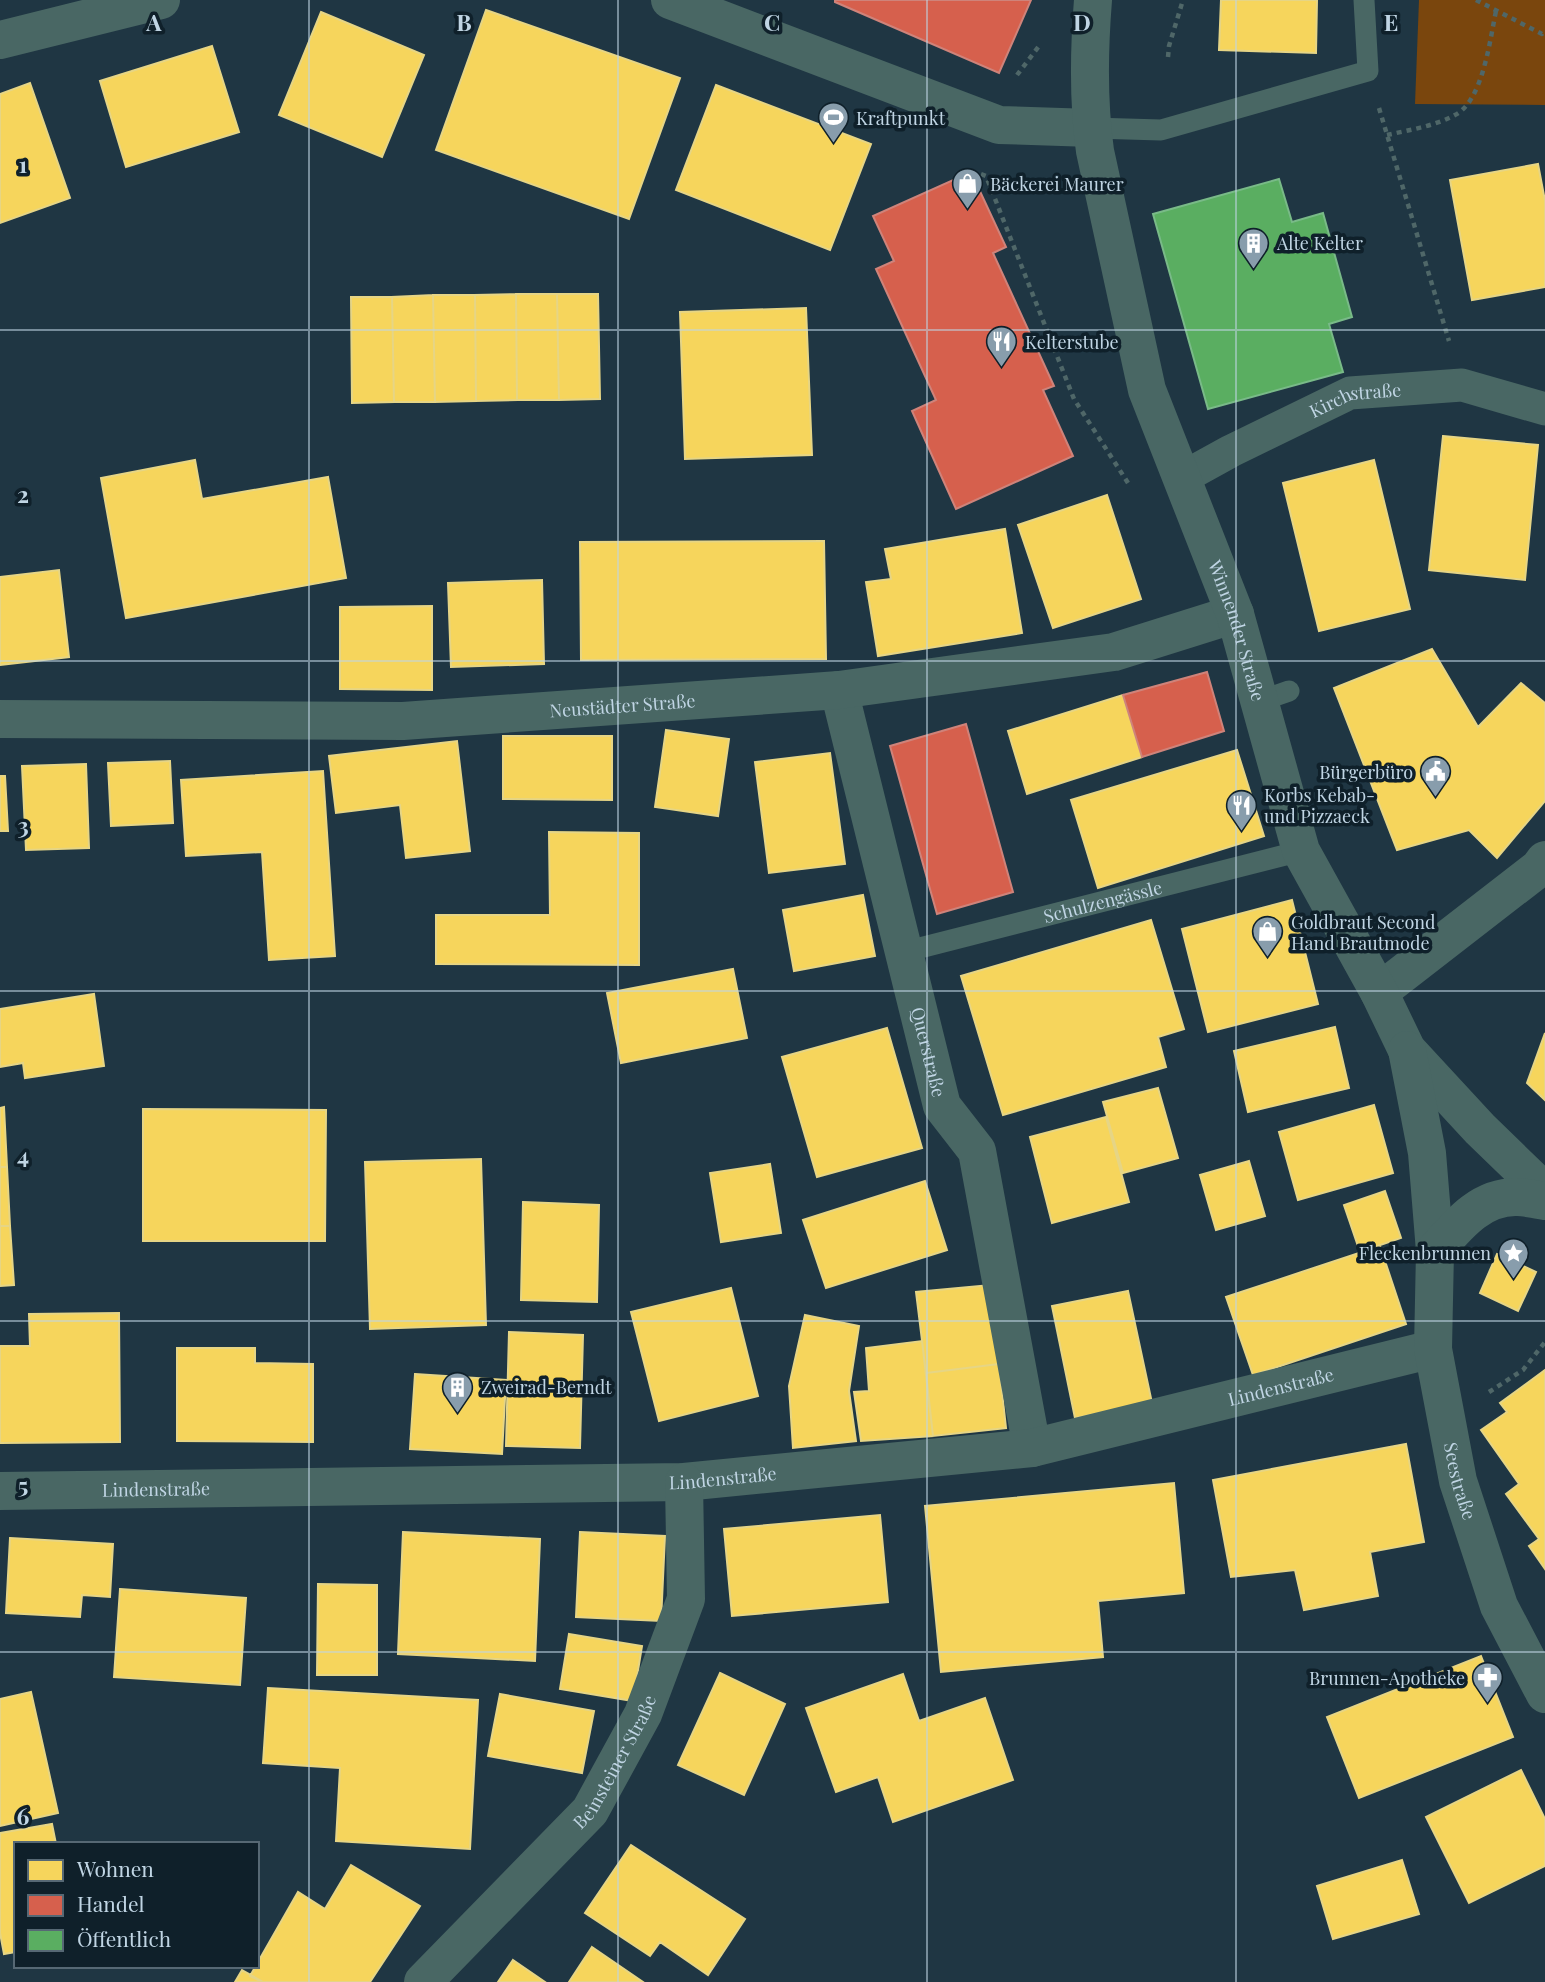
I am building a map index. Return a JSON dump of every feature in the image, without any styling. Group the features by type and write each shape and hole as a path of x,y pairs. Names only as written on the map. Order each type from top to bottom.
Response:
{"street":[{"path":"0,40 161,0"},
{"path":"670,0 999,125 1092,128"},
{"name":"Winnender Straße","path":"1093,0 1089,45 1095,151 1147,390 1235,614 1274,696 1301,851 1379,992 1407,1050 1480,1129 1545,1192"},
{"name":"Kirchstraße","path":"1182,478 1350,393 1462,385 1545,409"},
{"name":"Neustädter Straße","path":"0,719 402,721 839,690 1114,652 1235,614"},
{"name":"Querstraße","path":"839,690 942,1106 977,1151 1032,1447"},
{"path":"1379,992 1539,868 1545,860"},
{"name":"Seestraße","path":"1407,1050 1427,1153 1435,1251 1433,1349 1458,1481 1499,1606 1545,1694"},
{"path":"1435,1251 1458,1225 1485,1203 1516,1196 1545,1201"},
{"name":"Lindenstraße","path":"0,1491 684,1482 1032,1447 1433,1349"},
{"name":"Beinsteiner Straße","path":"423,1982 590,1811 643,1714 686,1599 684,1482"}],"lane":[{"path":"1092,128 1161,130 1368,71 1364,0"},
{"name":"Schulzengässle","path":"904,951 1301,851"}],"path":[{"path":"1168,57 1183,0"},
{"path":"1475,0 1544,34"},
{"path":"1387,135 1457,114 1472,98 1482,72 1496,11"},
{"path":"1368,71 1462,385"},
{"path":"973,170 986,176 1074,399 1131,488"},
{"path":"1446,1420 1523,1370 1545,1342"}],"shaded area":[{"path":"1419,0 1545,0 1545,105 1415,104"}],"building: Wohnen":[{"path":"1221,0 1317,0 1316,53 1219,50"},
{"path":"486,10 680,78 629,219 436,150"},
{"path":"321,12 424,55 382,157 279,115"},
{"path":"212,46 239,132 126,167 100,81"},
{"path":"30,83 70,198 0,223 0,94"},
{"path":"716,85 871,144 830,250 676,190"},
{"path":"1538,164 1545,201 1545,287 1472,300 1450,180"},
{"path":"516,294 517,400 476,401 475,295"},
{"path":"516,294 557,294 559,400 517,400"},
{"path":"557,294 598,294 600,399 559,400"},
{"path":"433,295 435,402 394,402 392,297"},
{"path":"433,295 475,295 476,401 435,402"},
{"path":"351,297 392,297 394,402 352,403"},
{"path":"806,308 812,455 685,459 680,312"},
{"path":"1443,436 1538,445 1525,580 1429,570"},
{"path":"195,460 202,499 328,477 346,578 126,618 101,478"},
{"path":"1374,460 1410,609 1319,631 1283,483"},
{"path":"1107,495 1141,599 1053,628 1018,525"},
{"path":"1005,529 1022,633 878,656 866,582 891,579 885,549"},
{"path":"824,541 826,659 581,660 580,542"},
{"path":"59,570 69,657 0,665 0,577"},
{"path":"542,580 544,664 451,667 448,583"},
{"path":"432,606 432,690 340,689 340,607"},
{"path":"1432,649 1478,727 1521,683 1545,703 1545,801 1497,858 1469,830 1397,850 1334,688"},
{"path":"1123,695 1142,757 1027,794 1008,731"},
{"path":"666,730 729,739 718,816 655,807"},
{"path":"503,736 612,736 612,800 503,799"},
{"path":"457,741 470,851 406,858 400,805 336,813 329,756"},
{"path":"1237,750 1264,836 1098,888 1071,800"},
{"path":"830,753 845,864 769,873 755,762"},
{"path":"170,761 173,823 111,826 108,763"},
{"path":"86,764 89,848 26,850 22,766"},
{"path":"323,771 335,956 269,960 262,852 186,856 181,780"},
{"path":"0,776 5,776 8,831 0,831"},
{"path":"549,832 639,833 639,965 436,964 436,915 550,915"},
{"path":"863,895 875,956 794,971 783,910"},
{"path":"1292,900 1318,1004 1208,1032 1182,929"},
{"path":"1151,920 1184,1029 1158,1037 1166,1067 1003,1115 961,976"},
{"path":"733,969 747,1038 621,1063 607,993"},
{"path":"94,994 104,1066 25,1078 23,1063 0,1067 0,1009"},
{"path":"1335,1027 1349,1088 1248,1112 1234,1051"},
{"path":"887,1028 922,1148 817,1177 782,1057"},
{"path":"1545,1033 1545,1100 1527,1083"},
{"path":"1158,1088 1178,1158 1123,1173 1103,1102"},
{"path":"1374,1105 1393,1173 1298,1200 1279,1132"},
{"path":"4,1107 7,1167 0,1167 0,1108"},
{"path":"143,1109 326,1110 325,1241 143,1241"},
{"path":"1106,1117 1129,1202 1052,1223 1030,1137"},
{"path":"481,1159 486,1325 370,1329 365,1162"},
{"path":"1249,1161 1265,1216 1216,1230 1200,1175"},
{"path":"770,1164 781,1233 721,1242 710,1173"},
{"path":"0,1167 7,1167 10,1226 0,1226"},
{"path":"925,1181 947,1250 826,1288 803,1220"},
{"path":"1385,1191 1401,1238 1360,1252 1344,1205"},
{"path":"523,1202 599,1205 597,1302 521,1300"},
{"path":"0,1226 10,1226 14,1285 0,1286"},
{"path":"1380,1246 1406,1324 1253,1375 1226,1297"},
{"path":"1497,1254 1536,1272 1518,1311 1480,1293"},
{"path":"990,1285 999,1364 926,1373 916,1292"},
{"path":"731,1288 758,1396 659,1421 631,1312"},
{"path":"1128,1291 1152,1403 1075,1418 1052,1306"},
{"path":"119,1313 120,1442 0,1443 0,1346 30,1346 29,1314"},
{"path":"805,1315 859,1326 849,1391 856,1441 793,1448 789,1386"},
{"path":"509,1332 583,1335 580,1448 506,1446"},
{"path":"922,1341 933,1436 861,1441 854,1392 869,1391 866,1348"},
{"path":"177,1348 255,1348 255,1363 313,1364 313,1442 177,1441"},
{"path":"999,1364 1006,1428 933,1436 926,1373"},
{"path":"1545,1370 1545,1569 1529,1546 1539,1539 1506,1494 1519,1484 1481,1430 1507,1412 1500,1403"},
{"name":"Zweirad-Berndt","path":"415,1374 506,1380 502,1454 410,1449"},
{"path":"1406,1444 1424,1542 1370,1552 1378,1596 1304,1610 1295,1570 1231,1577 1213,1480"},
{"path":"1174,1483 1184,1593 1098,1601 1103,1657 941,1672 925,1506"},
{"path":"880,1515 888,1602 732,1616 724,1529"},
{"path":"403,1532 540,1539 535,1661 398,1654"},
{"path":"580,1532 665,1536 661,1621 576,1617"},
{"path":"10,1538 113,1544 110,1597 82,1595 80,1617 6,1613"},
{"path":"318,1584 377,1585 377,1675 317,1675"},
{"path":"120,1589 246,1598 240,1685 114,1677"},
{"path":"569,1634 642,1646 633,1701 560,1689"},
{"path":"1481,1656 1513,1737 1359,1798 1327,1717"},
{"path":"720,1673 785,1704 744,1795 678,1765"},
{"path":"903,1674 919,1721 985,1698 1013,1780 893,1822 878,1777 836,1792 806,1708"},
{"path":"268,1688 478,1700 470,1849 336,1841 340,1768 263,1763"},
{"path":"31,1692 58,1813 0,1826 0,1699"},
{"path":"500,1694 594,1711 582,1773 488,1756"},
{"path":"1521,1770 1545,1819 1545,1866 1469,1903 1426,1817"},
{"path":"52,1824 56,1842 14,1842 14,1952 4,1954 0,1933 0,1833"},
{"path":"631,1845 745,1919 708,1975 660,1942 650,1956 585,1913"},
{"path":"1402,1860 1419,1914 1333,1939 1317,1886"},
{"path":"351,1865 420,1906 370,1982 262,1982 250,1976 255,1968 259,1968 259,1960 298,1892 325,1909"},
{"path":"592,1947 643,1982 569,1982"},
{"path":"513,1960 545,1982 498,1982"},
{"path":"242,1970 263,1982 235,1982"}],"building: Handel":[{"path":"835,0 1031,0 999,73"},
{"path":"971,172 1006,247 993,253 1054,386 1043,390 1073,456 956,509 912,411 936,400 876,269 894,261 873,216"},
{"path":"1207,672 1224,731 1142,757 1123,695"},
{"path":"966,724 1013,892 937,914 890,746"}],"building: Öffentlich":[{"name":"Alte Kelter","path":"1279,179 1292,222 1323,213 1352,317 1329,324 1343,372 1208,409 1153,214"}],"place":[{"name":"Kraftpunkt","path":"833,145"},
{"name":"Bäckerei Maurer","path":"967,211"},
{"name":"Alte Kelter","path":"1254,270"},
{"name":"Kelterstube","path":"1002,369"},
{"name":"Bürgerbüro","path":"1436,799"},
{"name":"Korbs Kebab- und Pizzaeck","path":"1241,832"},
{"name":"Goldbraut Second Hand Brautmode","path":"1268,959"},
{"name":"Fleckenbrunnen","path":"1514,1280"},
{"name":"Zweirad-Berndt","path":"458,1414"},
{"name":"Brunnen-Apotheke","path":"1488,1705"}]}
